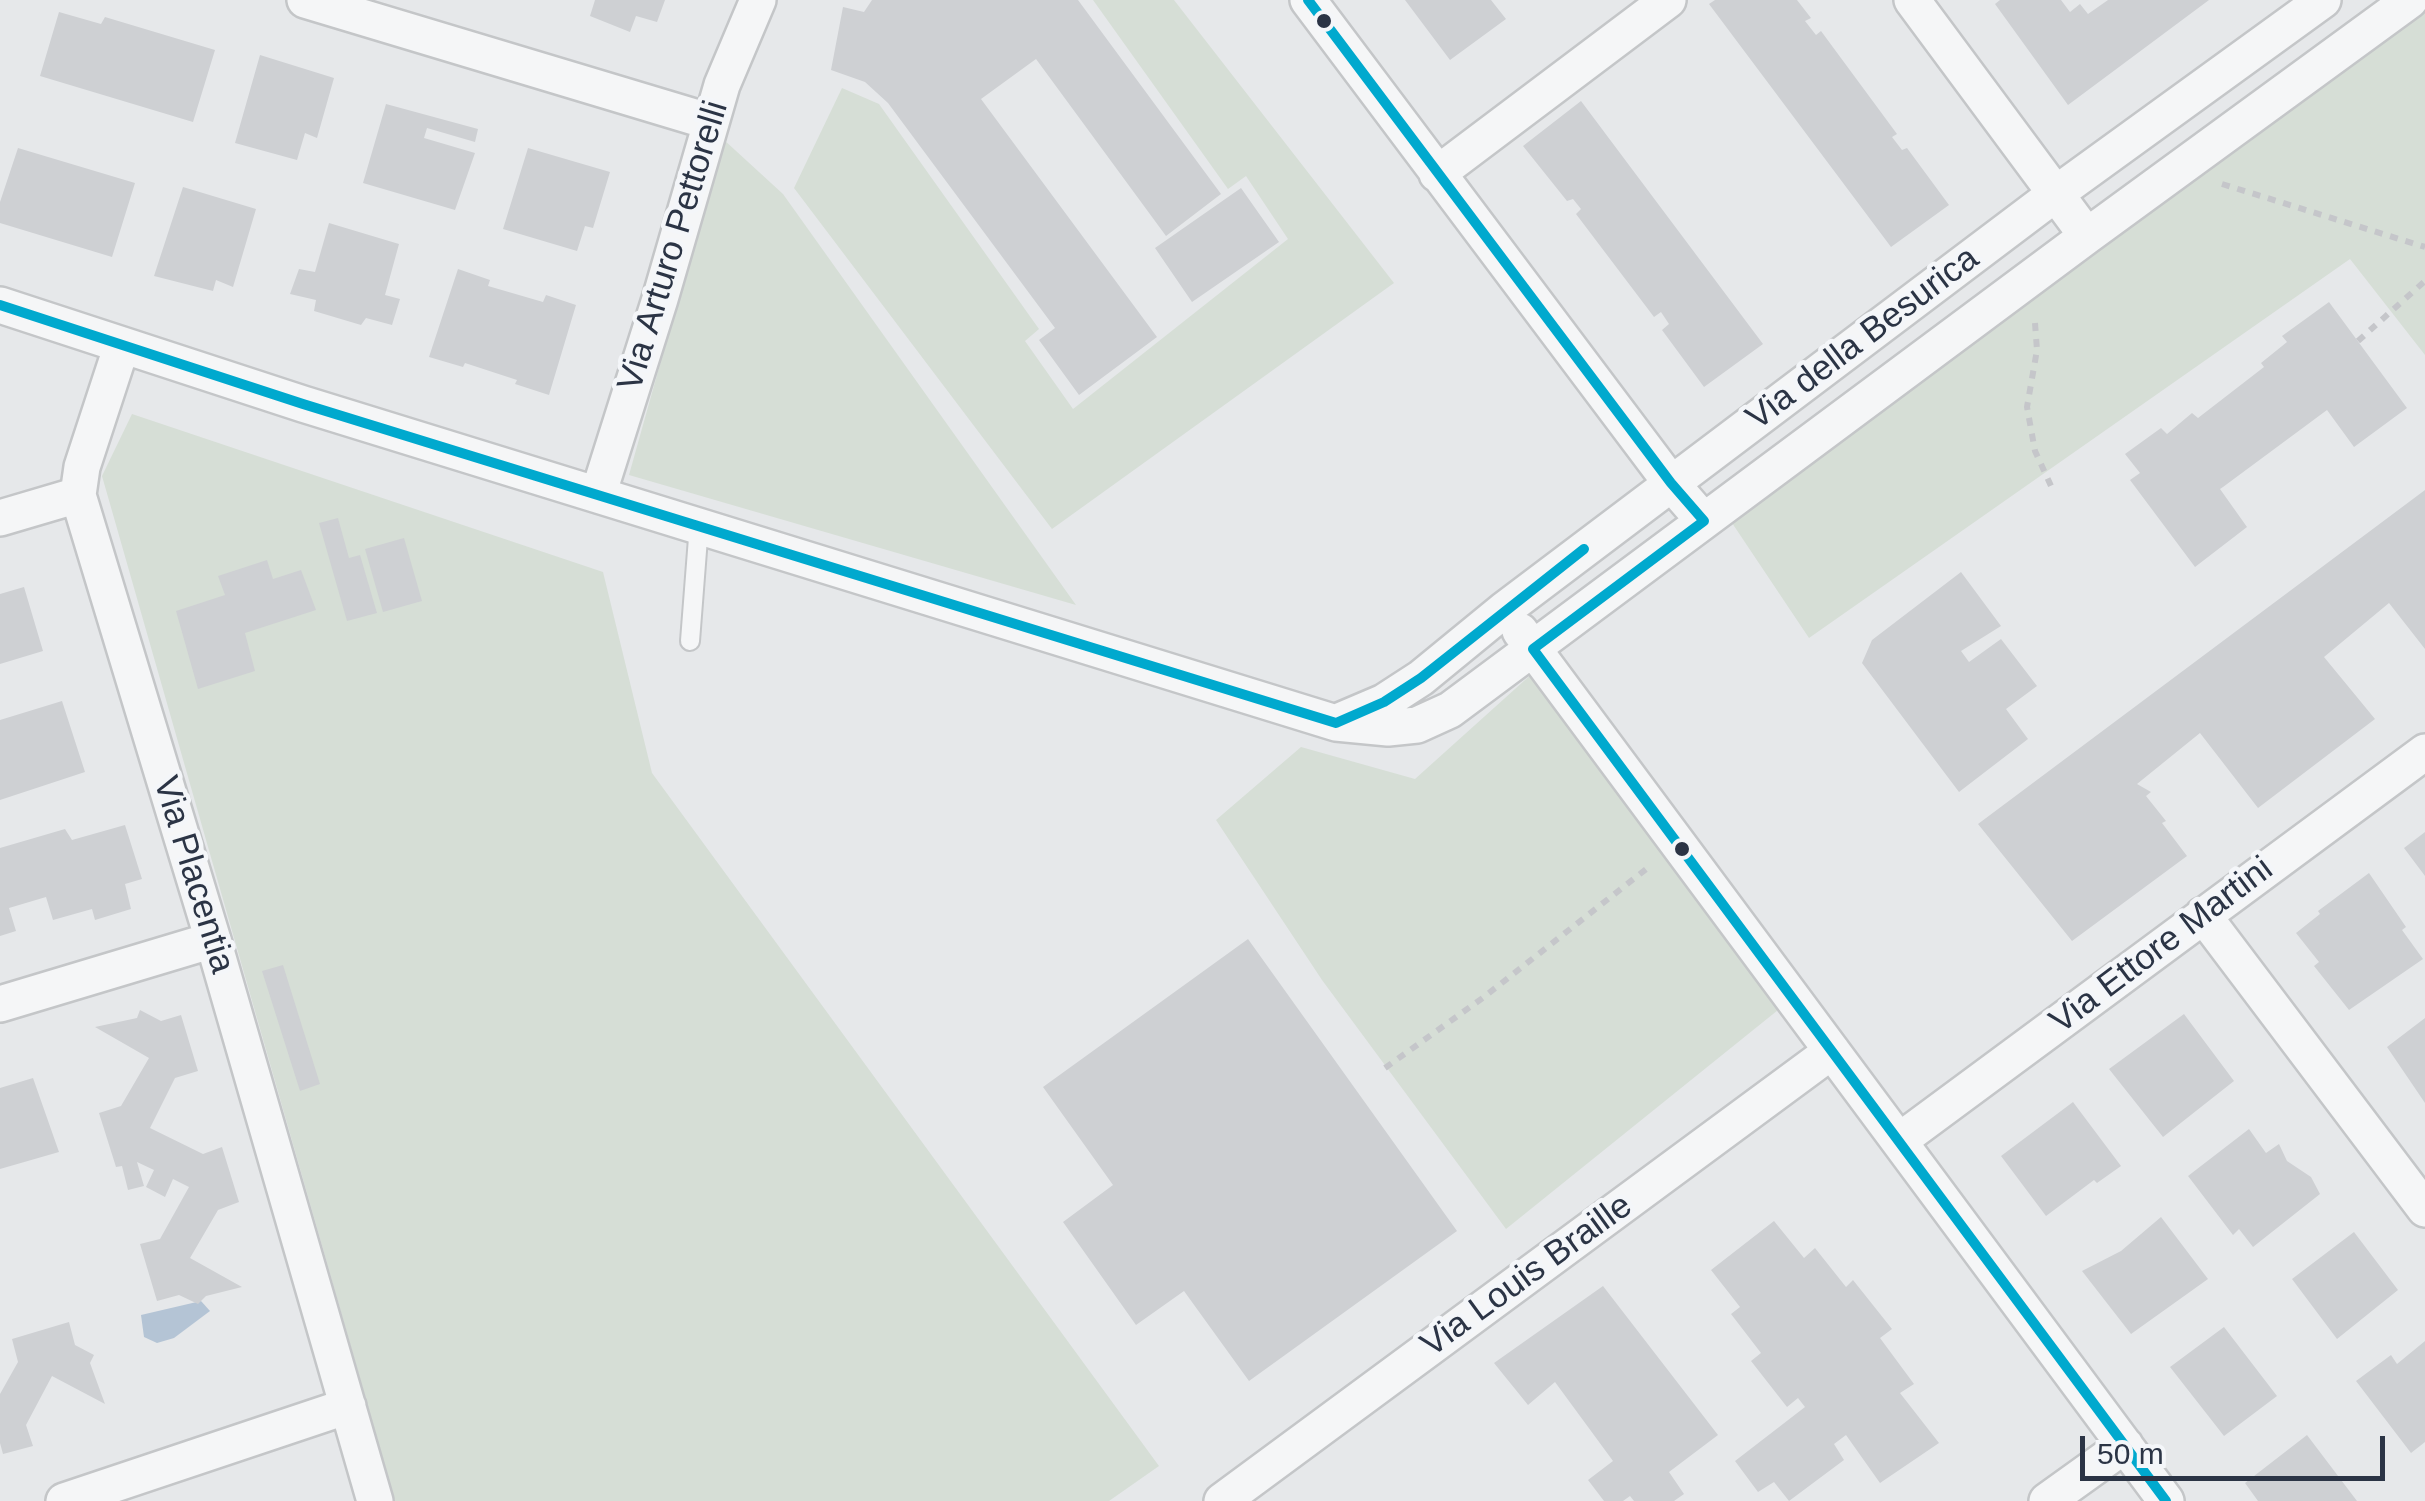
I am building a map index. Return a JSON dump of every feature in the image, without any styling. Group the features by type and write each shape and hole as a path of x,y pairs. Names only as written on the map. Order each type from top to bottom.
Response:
{"street":[{"path":"305,0 344,6 711,122"},
{"name":"Via Arturo Pettorelli","path":"598,495 722,85 758,0"},
{"path":"1308,0 1704,521"},
{"path":"1437,174 1668,0"},
{"path":"1912,0 2087,236"},
{"name":"Via della Besurica","path":"1336,722 1384,702 1421,678 1671,482 2054,195 2323,0"},
{"name":"Via della Besurica","path":"1336,722 1388,728 1418,725 1450,710 2410,0"},
{"path":"0,305 598,495 1336,722"},
{"name":"Via Placentia","path":"122,344 82,467 78,495 375,1501"},
{"path":"0,518 78,495"},
{"path":"1504,610 2166,1501"},
{"name":"Via Ettore Martini","path":"1899,1141 2425,752"},
{"path":"2203,915 2425,1209"},
{"path":"0,1004 212,940"},
{"name":"Via Louis Braille","path":"1222,1501 1832,1051"},
{"path":"64,1501 348,1406"},
{"path":"2048,1501 2125,1445"}],"lane":[{"path":"690,642 699,525"}],"path":[{"path":"2178,170 2425,246"},
{"path":"2358,340 2425,281"},
{"path":"2024,283 2034,314 2036,350 2027,407 2035,450 2051,486"},
{"path":"1385,1068 1484,997 1678,844"}],"shaded area":[{"path":"1093,0 1174,0 1394,283 1052,529 794,188 842,88 879,104 1039,329 1025,341 1073,409 1288,239 1246,176 1228,189"},
{"path":"2425,0 2425,355 2350,259 1809,638 1722,508"},
{"path":"723,139 783,194 1076,605 629,475"},
{"path":"132,414 603,572 652,773 1159,1466 1109,1501 395,1501 102,476"},
{"path":"1535,671 1783,1006 1506,1229 1322,980 1216,820 1301,747 1415,779"}],"water":[{"path":"201,1301 210,1311 174,1338 157,1343 144,1337 141,1315"}],"building":[{"path":"595,0 665,0 657,22 636,16 630,32 590,16"},
{"path":"872,0 1078,0 1221,194 1166,236 1036,59 981,99 1157,337 1079,395 1039,340 1055,328 888,103 865,82 831,70 843,7 864,12"},
{"path":"1405,0 1491,0 1506,19 1450,60"},
{"path":"1715,0 1797,0 1811,18 1805,21 1816,35 1821,31 1897,134 1892,137 1902,150 1907,148 1949,205 1891,247 1709,4"},
{"path":"2000,0 2061,0 2070,12 2080,4 2088,14 2108,0 2209,0 2068,105 1995,4"},
{"path":"59,12 101,24 105,17 215,50 193,122 40,76"},
{"path":"260,55 334,78 317,138 305,133 297,160 235,143"},
{"path":"1581,101 1763,344 1704,387 1662,330 1669,324 1661,312 1654,317 1576,214 1581,209 1573,199 1567,201 1523,146"},
{"path":"386,104 478,129 475,142 427,128 424,138 475,153 455,210 363,183"},
{"path":"18,148 135,183 112,257 0,223 0,202"},
{"path":"528,148 610,172 593,228 585,226 577,251 503,229"},
{"path":"183,187 256,209 233,287 216,280 213,291 154,276"},
{"path":"1241,188 1279,242 1192,302 1155,248"},
{"path":"329,223 399,244 385,295 400,299 392,325 366,318 361,325 314,311 316,300 290,294 299,269 315,272"},
{"path":"458,269 490,280 488,286 543,302 546,295 576,305 549,395 465,363 463,367 429,357"},
{"path":"2329,302 2407,408 2354,447 2327,410 2220,489 2247,527 2195,567 2130,480 2140,473 2125,454 2161,428 2167,434 2192,413 2198,418 2264,367 2261,363 2287,342 2282,336"},
{"path":"2425,490 2425,649 2389,603 2324,657 2375,719 2258,808 2200,733 2137,784 2151,792 2146,796 2187,856 2072,941 1978,824"},
{"path":"338,518 349,558 360,555 377,613 347,621 319,523"},
{"path":"404,538 422,601 383,612 365,549"},
{"path":"267,560 273,579 301,570 316,610 245,633 255,671 198,689 176,611 225,595 218,576"},
{"path":"1961,572 2001,626 1961,651 1969,662 2001,639 2037,686 2006,709 2028,739 1959,792 1862,663 1872,640"},
{"path":"24,587 43,651 0,664 0,594"},
{"path":"62,701 85,772 0,800 0,720"},
{"path":"125,825 142,879 125,884 131,909 95,920 92,909 53,920 46,897 9,908 16,931 0,936 0,848 65,829 72,840"},
{"path":"2425,832 2425,876 2404,848"},
{"path":"2369,873 2423,959 2349,1010 2314,966 2319,962 2296,933 2320,914 2318,911"},
{"path":"1248,939 1457,1231 1249,1381 1184,1291 1136,1325 1063,1222 1113,1185 1043,1087"},
{"path":"283,965 320,1084 300,1091 262,971"},
{"path":"140,1010 161,1021 181,1015 198,1071 175,1078 150,1128 203,1154 222,1147 239,1202 218,1210 190,1258 242,1287 206,1296 198,1304 179,1295 157,1301 140,1244 160,1239 189,1187 173,1179 165,1197 146,1187 154,1170 137,1162 144,1186 128,1190 122,1166 116,1167 99,1113 121,1106 149,1058 95,1027 137,1018"},
{"path":"2184,1014 2234,1081 2163,1137 2109,1069"},
{"path":"2425,1018 2425,1103 2387,1047"},
{"path":"33,1078 59,1152 0,1169 0,1088"},
{"path":"2073,1102 2121,1166 2097,1183 2094,1180 2046,1216 2001,1156"},
{"path":"2249,1129 2266,1153 2279,1144 2287,1161 2311,1177 2320,1194 2253,1247 2239,1229 2233,1235 2188,1176"},
{"path":"2161,1217 2208,1279 2131,1334 2082,1271 2121,1251"},
{"path":"1774,1221 1804,1258 1815,1248 1846,1287 1853,1280 1892,1329 1880,1338 1914,1384 1900,1393 1939,1443 1880,1483 1846,1435 1834,1444 1844,1460 1789,1501 1774,1482 1758,1492 1735,1461 1805,1407 1798,1398 1787,1407 1751,1361 1761,1353 1731,1314 1740,1307 1711,1270"},
{"path":"2354,1232 2398,1290 2337,1339 2292,1279"},
{"path":"1603,1286 1718,1435 1669,1472 1684,1494 1674,1501 1634,1501 1630,1496 1623,1501 1604,1501 1588,1480 1613,1461 1555,1382 1528,1405 1494,1363"},
{"path":"69,1322 75,1345 94,1355 90,1363 105,1404 52,1376 26,1425 33,1446 3,1454 0,1394 18,1362 12,1339"},
{"path":"2224,1327 2277,1396 2224,1436 2170,1367"},
{"path":"2425,1341 2425,1442 2411,1453 2356,1381 2391,1355 2397,1364"},
{"path":"2307,1435 2357,1501 2258,1501 2245,1483"}],"transit line":[{"path":"1308,0 1671,483 1704,521 1533,649 2166,1501"},
{"path":"0,305 303,404 1336,723 1384,702 1421,678 1584,549"}]}
